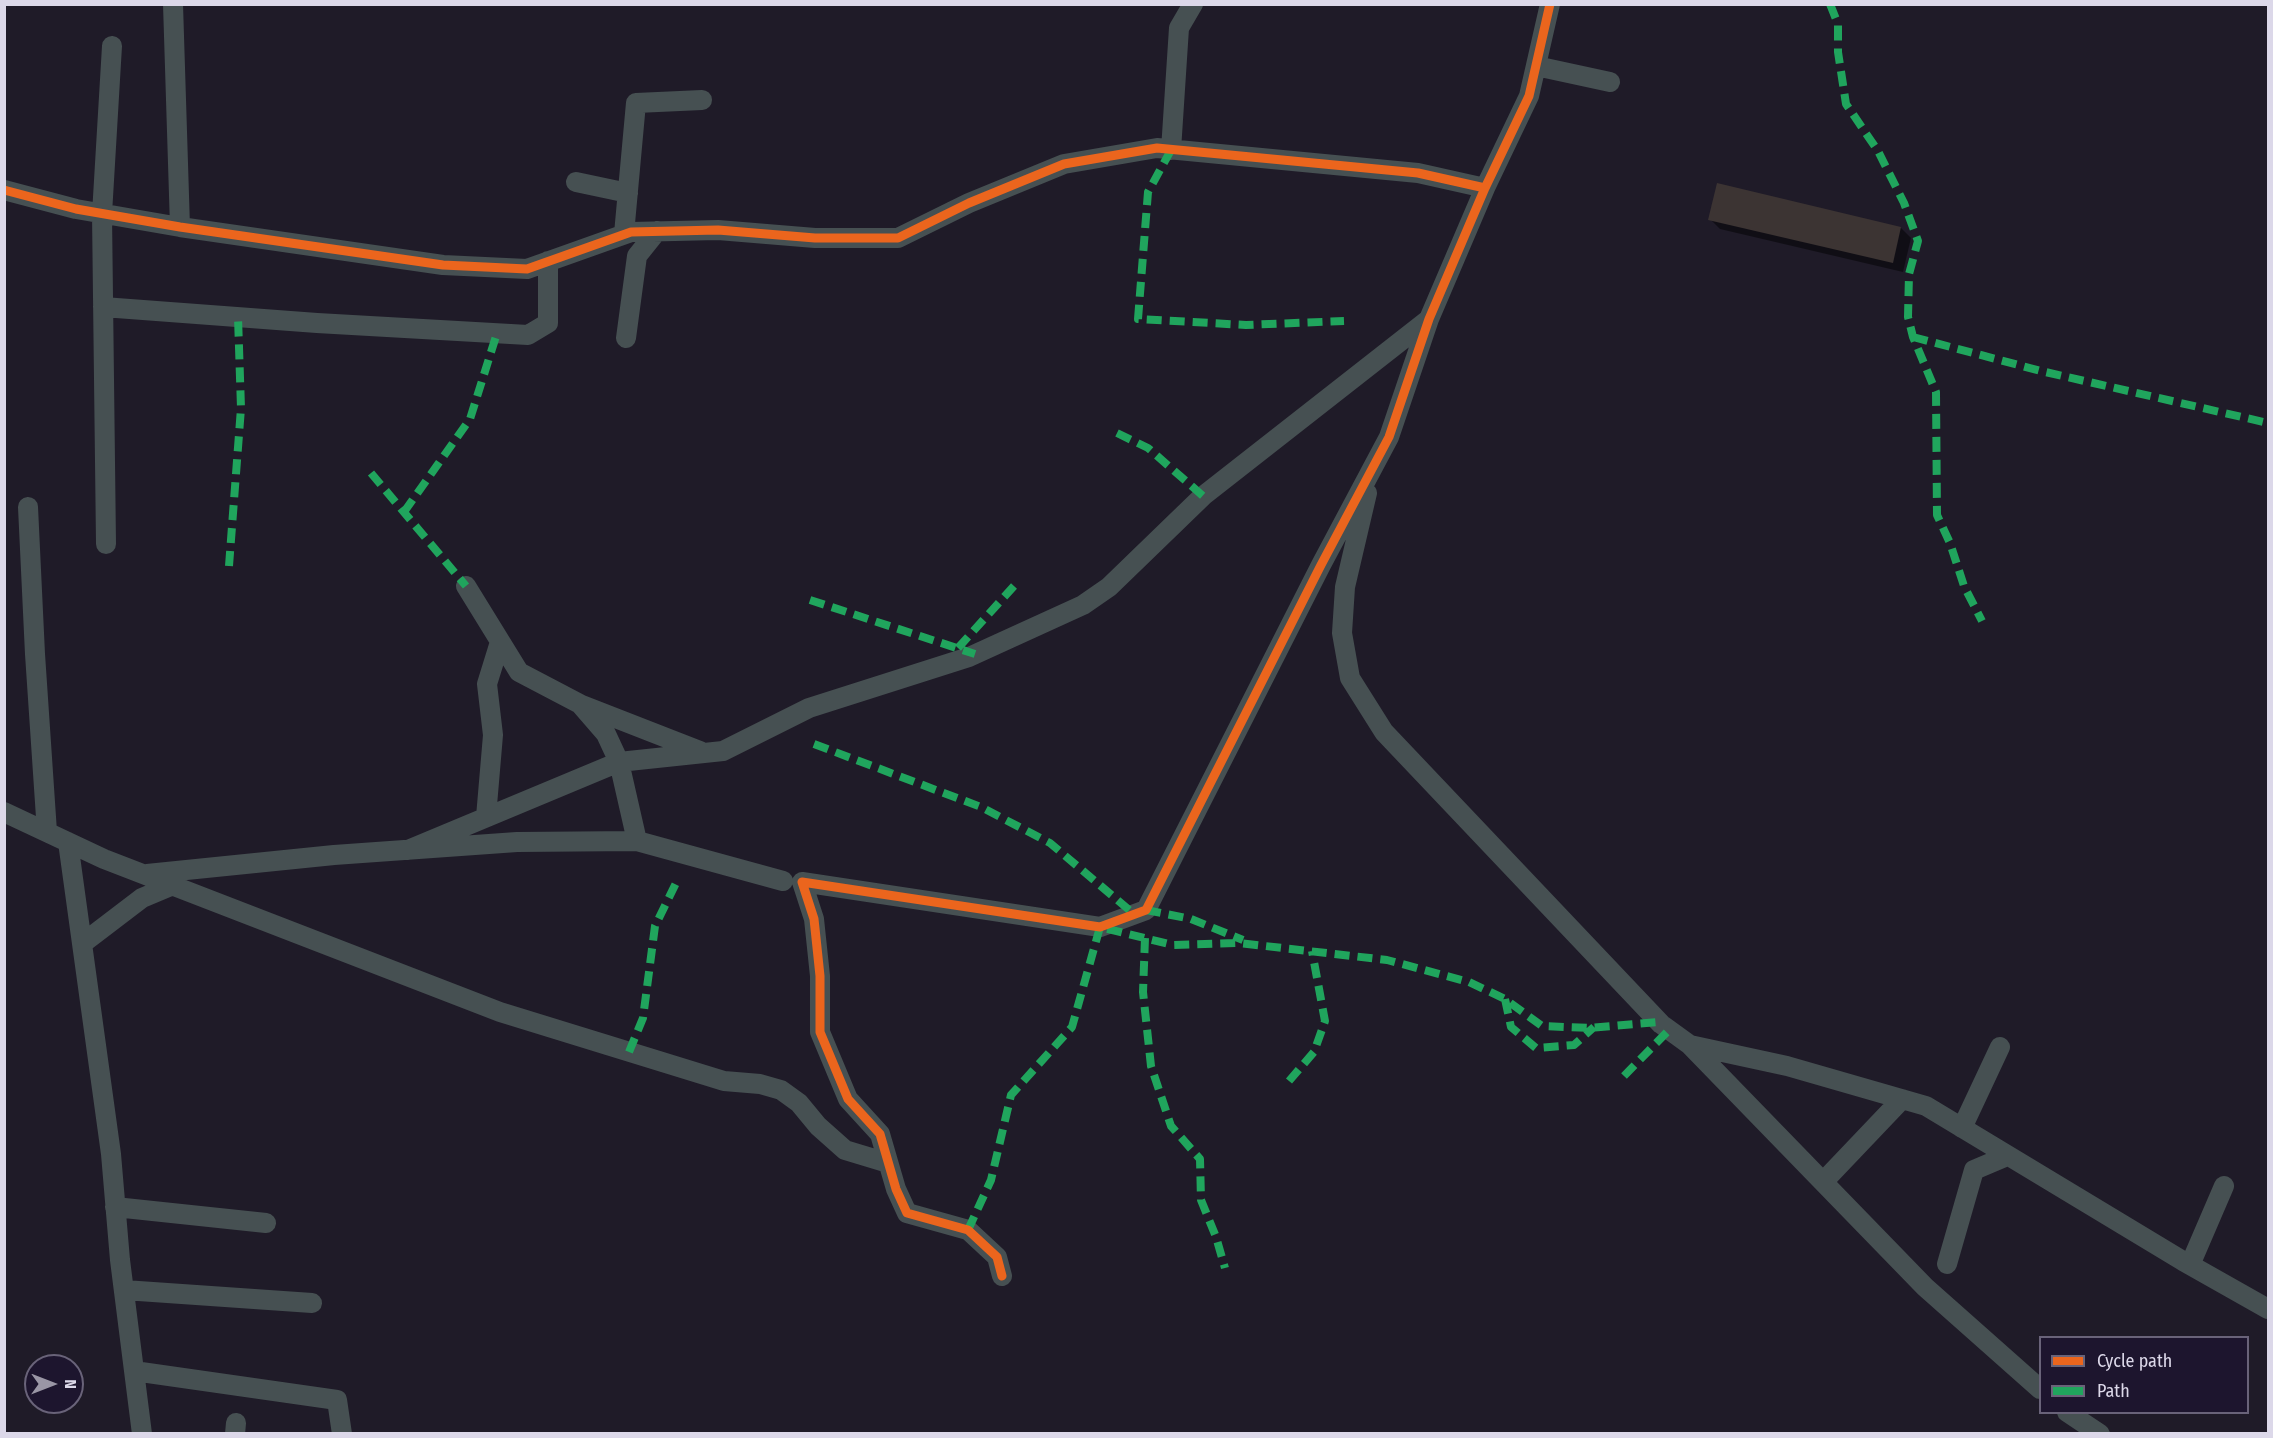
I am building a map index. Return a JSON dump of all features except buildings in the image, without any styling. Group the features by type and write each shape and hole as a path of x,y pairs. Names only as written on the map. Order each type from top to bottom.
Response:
{"street":[{"path":"173,4 180,228"},
{"path":"1171,150 1179,28 1193,4"},
{"path":"1002,1276 997,1257 968,1230 907,1213 896,1189 880,1134 848,1099 820,1032 820,976 814,920 802,882 1100,927 1146,910 1316,575 1389,437 1430,319 1485,188 1529,96 1550,4"},
{"path":"106,544 102,214 112,46"},
{"path":"1536,66 1610,82"},
{"path":"624,234 636,103 702,100"},
{"path":"4,190 102,214 180,228 443,266 527,269 631,232 718,230 815,238 898,237 969,203 1064,164 1157,148 1418,173 1485,188"},
{"path":"576,182 628,193"},
{"path":"626,338 637,256 657,231"},
{"path":"103,307 528,335 548,323 548,261"},
{"path":"408,850 619,762 723,751 809,708 969,657 1083,606 1108,587 1203,496 1430,319"},
{"path":"1374,466 1345,587 1342,633 1350,678 1384,732 1661,1024 1690,1045 1924,1287 2039,1388"},
{"path":"28,507 47,832"},
{"path":"466,586 519,672 580,704 703,752"},
{"path":"486,817 493,735 487,684 500,642"},
{"path":"580,704 606,734 619,762 637,841"},
{"path":"4,812 144,874 500,1012 724,1081 759,1084 781,1090 799,1103 818,1126 845,1150 888,1163"},
{"path":"144,874 334,855 517,842 637,841 783,881"},
{"path":"68,842 84,943 111,1154 123,1290 142,1434"},
{"path":"84,943 142,898 173,885"},
{"path":"1690,1045 1787,1066 1926,1106 2268,1309"},
{"path":"1962,1128 2000,1047"},
{"path":"1823,1182 1902,1099"},
{"path":"1947,1264 1974,1170 2007,1156"},
{"path":"2190,1264 2224,1186"},
{"path":"115,1207 266,1222"},
{"path":"123,1290 312,1303"},
{"path":"134,1371 338,1400 342,1434"},
{"path":"2069,1414 2100,1434"}],"marked path":[{"path":"1830,4 1838,24 1838,52 1846,104 1878,151 1904,203 1918,241 1909,274 1908,317 1913,337 1936,392 1937,515 1950,543 1964,586 1982,621"},
{"path":"1171,150 1148,192 1138,319 1246,325 1344,321"},
{"path":"229,566 241,408 238,317"},
{"path":"404,512 470,419 497,333"},
{"path":"1913,337 2041,371 2268,423"},
{"path":"1117,433 1148,448 1203,496"},
{"path":"371,473 466,586"},
{"path":"958,648 1014,586"},
{"path":"810,600 975,654"},
{"path":"814,744 981,807 1050,843 1134,914"},
{"path":"629,1052 643,1018 655,926 677,881"},
{"path":"1146,910 1191,919 1243,940"},
{"path":"968,1230 991,1180 1011,1095 1072,1027 1100,927 1173,945 1239,943 1387,960 1469,982 1505,999 1542,1026 1590,1028 1659,1022"},
{"path":"1145,938 1143,992 1151,1066 1171,1126 1200,1159 1201,1200 1216,1237 1225,1268"},
{"path":"1289,1081 1314,1052 1325,1021 1312,951"},
{"path":"1505,999 1511,1027 1536,1048 1574,1045 1594,1027"},
{"path":"1624,1076 1669,1030"}],"cycle path":[{"path":"4,190 76,209 180,227 443,265 527,269 631,232 718,230 815,238 898,238 969,203 1064,164 1157,148 1418,173 1485,188 1529,96 1550,4"},
{"path":"1002,1276 997,1257 968,1230 907,1213 896,1189 880,1134 848,1099 820,1032 820,976 814,919 802,882 1100,927 1146,910 1321,565 1389,437 1429,319 1485,188"}]}
